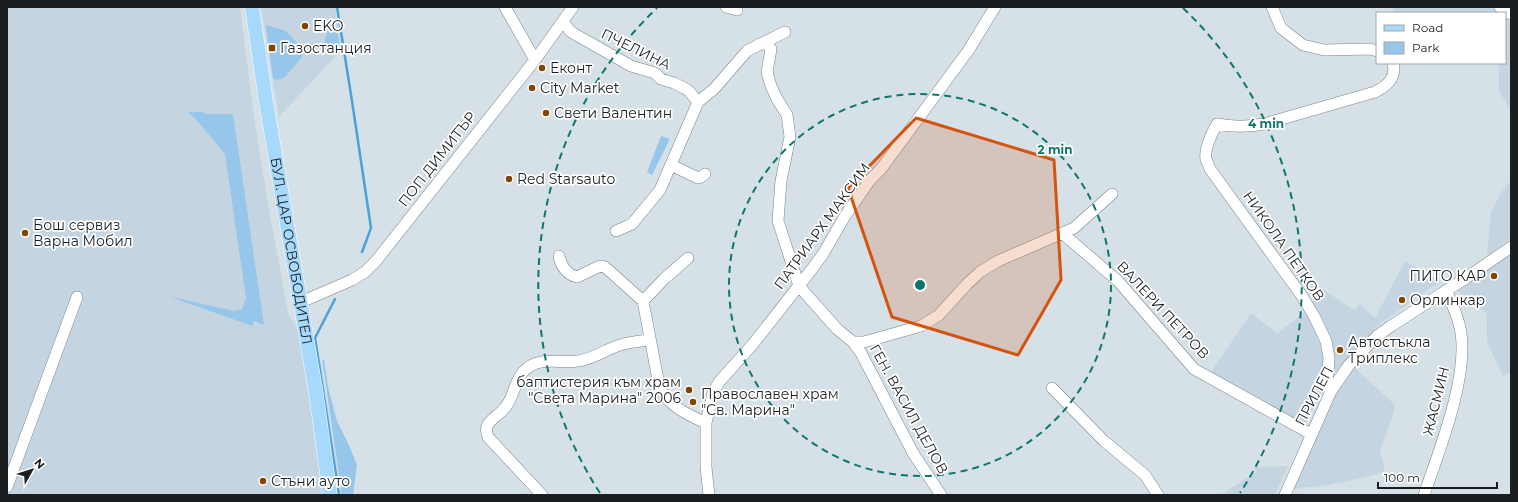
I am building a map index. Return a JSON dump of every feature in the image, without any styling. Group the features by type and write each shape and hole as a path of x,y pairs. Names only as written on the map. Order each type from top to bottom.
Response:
{"main road":[{"name":"БУЛ. ЦАР ОСВОБОДИТЕЛ","path":"252,7 266,102 301,302 330,495"}],"street":[{"path":"505,7 534,60"},
{"name":"ПОП ДИМИТЪР","path":"301,302 352,280 365,272 376,261 574,7"},
{"path":"726,7 737,10"},
{"name":"ПАТРИАРХ МАКСИМ","path":"709,495 706,467 706,423 713,393 719,382 753,344 823,254 849,210 870,180 881,169 968,51 996,7"},
{"path":"1272,7 1280,28 1303,45 1324,50 1370,49 1376,51"},
{"path":"1500,7 1511,14"},
{"name":"ПЧЕЛИНА","path":"563,22 571,32 631,66 656,73 661,79 674,83 689,91 698,102"},
{"path":"616,231 632,224 660,190 698,102 714,90 747,50 785,32"},
{"name":"ГЕН. ВАСИЛ ДЕЛОВ","path":"759,44 767,44 771,48 768,72 771,86 787,115 790,137 781,181 778,222 799,286 837,329 853,342 861,353 913,453 941,495"},
{"name":"НИКОЛА ПЕТКОВ","path":"1331,391 1326,385 1329,358 1326,341 1317,322 1297,290 1210,169 1206,158 1210,139 1217,124 1247,127 1264,124 1375,92 1387,86 1392,79 1395,69 1394,64"},
{"path":"671,165 698,178 705,174"},
{"path":"853,342 864,342 921,326 939,315 980,272 998,261 1074,228 1112,194"},
{"name":"ВАЛЕРИ ПЕТРОВ","path":"1062,232 1118,281 1194,369 1311,434"},
{"name":"ПРИЛЕП","path":"1285,495 1331,391 1349,365 1377,336 1511,247"},
{"path":"559,256 563,267 567,272 577,277 582,276 600,266 605,267 643,301 659,385 662,393 673,404 706,423"},
{"path":"643,301 664,279 688,258"},
{"name":"ЖАСМИН","path":"1424,495 1458,388 1462,359 1461,333 1458,318 1446,290"},
{"path":"7,487 77,297"},
{"path":"542,495 488,437 486,431 487,425 511,401 523,372 536,363 545,360 576,361 590,359 621,345 650,340"},
{"path":"1052,388 1104,441 1145,475 1158,495"}],"highlighted area":[{"path":"916,118 1054,160 1061,280 1018,355 892,317 848,188"}],"shaded area":[{"path":"7,7 240,7 254,117 269,210 289,317 319,353 342,495 7,495"},
{"path":"261,7 335,7 342,49 279,117"},
{"path":"1391,7 1491,7 1499,12 1395,12"},
{"path":"1506,16 1511,19 1511,111 1499,91 1499,64 1506,64"},
{"path":"1511,180 1511,238 1487,256 1491,212 1501,193"},
{"path":"1511,251 1511,372 1503,376 1487,342 1487,314 1455,289"},
{"path":"1405,261 1441,281 1382,322 1335,372 1316,402 1304,428 1211,372 1251,313 1277,333 1307,311 1321,288 1354,310 1360,304 1375,318"},
{"path":"1355,368 1395,405 1392,418 1380,450 1385,472 1328,485 1291,489 1334,396"},
{"path":"1288,466 1275,495 1221,495 1256,472 1254,467"}],"green space":[{"path":"267,25 286,31 302,48 302,57 285,77 279,80 273,79 266,27"},
{"path":"336,26 340,48 322,48 328,31"},
{"path":"202,112 207,114 233,114 264,325 254,321 252,326 168,296 234,311 242,309 246,298 225,154 194,117 188,113"},
{"path":"661,136 670,139 652,175 647,172"},
{"path":"322,359 324,360 328,387 337,421 357,465 353,495 342,495"}],"waterway":[{"path":"337,7 371,228 362,252"},
{"path":"335,299 315,338 339,495"}],"place":[{"name":"EKO","path":"305,26"},
{"name":"Газoстанция","path":"272,48"},
{"name":"Еконт","path":"542,68"},
{"name":"City Market","path":"532,88"},
{"name":"Свети Валентин","path":"546,113"},
{"name":"Red Starsauto","path":"509,179"},
{"name":"Бош сервиз Варна Мобил","path":"25,233"},
{"name":"ПИТО КАР","path":"1494,276"},
{"name":"Орлинкар","path":"1402,300"},
{"name":"Автостъкла Триплекс","path":"1340,350"},
{"name":"баптистерия към храм \"Света Марина\" 2006","path":"689,390"},
{"name":"Православен храм \"Св. Марина\"","path":"693,402"},
{"name":"Стъни ауто","path":"263,481"}]}
